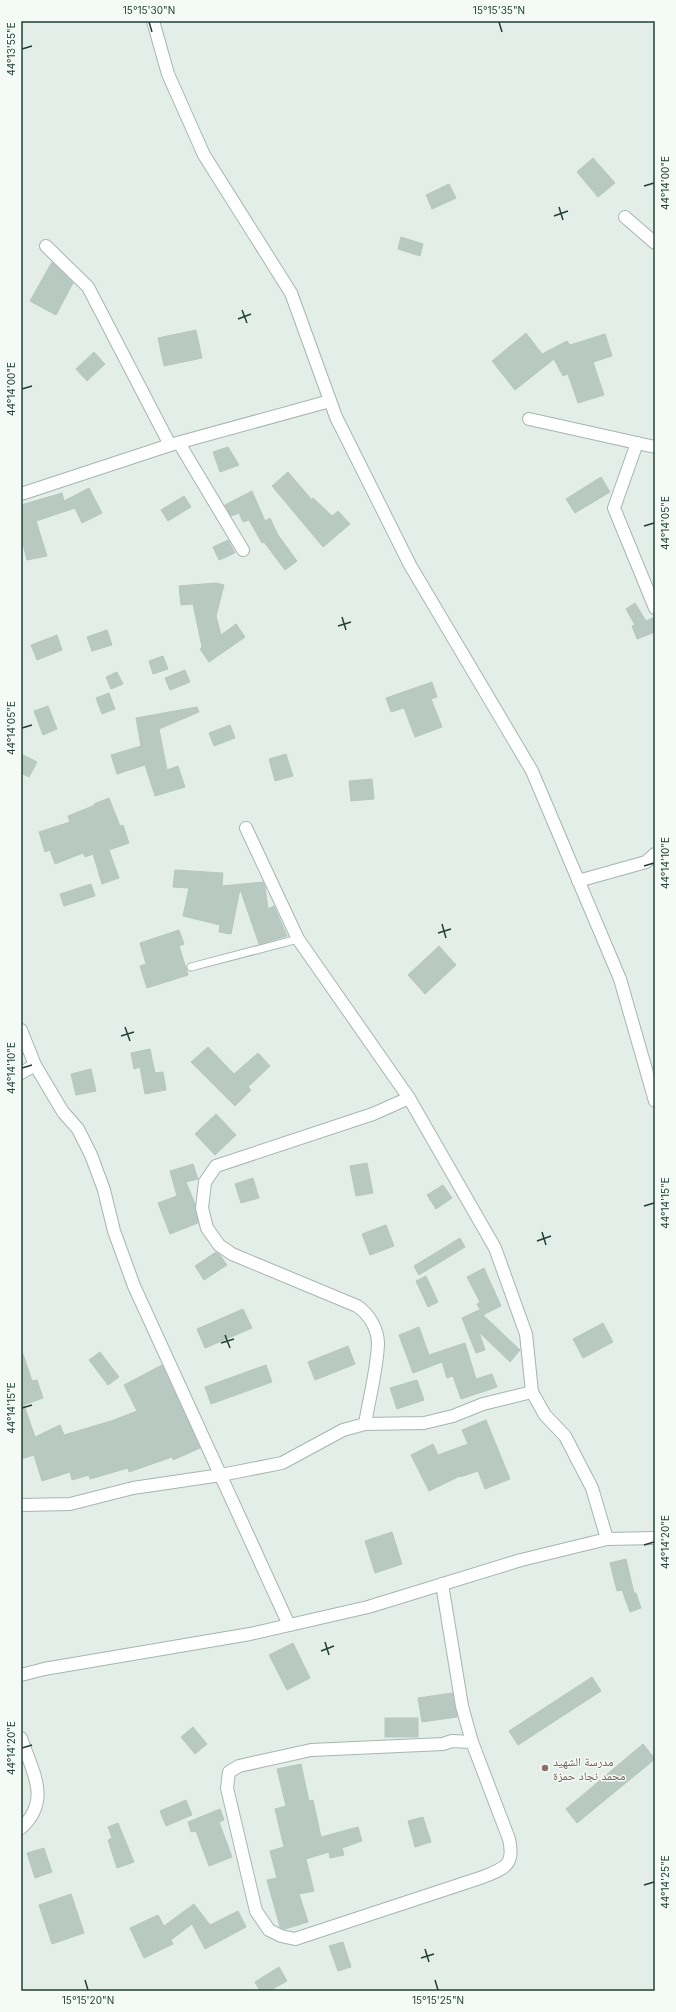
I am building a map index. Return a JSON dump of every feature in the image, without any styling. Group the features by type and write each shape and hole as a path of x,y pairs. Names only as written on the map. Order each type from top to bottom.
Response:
{"street":[{"path":"152,21 168,74 204,156 291,293 336,418 410,565 532,770 620,979 655,1101"},
{"path":"625,217 655,243"},
{"path":"46,246 88,287 174,444 243,550"},
{"path":"21,494 174,444 330,401"},
{"path":"529,419 655,447"},
{"path":"637,443 614,508 655,608"},
{"path":"246,828 298,939 408,1098 494,1248 526,1334 532,1392 545,1415 565,1436 592,1488 607,1539"},
{"path":"578,881 646,862 655,854"},
{"path":"21,1030 35,1065 64,1112 78,1129 91,1155 104,1190 114,1231 134,1286 289,1625"},
{"path":"21,1073 35,1065"},
{"path":"365,1424 378,1343 372,1320 364,1310 357,1306 232,1254 219,1244 207,1228 202,1208 205,1182 216,1166 372,1114 408,1098"},
{"path":"21,1505 70,1504 133,1488 221,1475 282,1463 343,1430 365,1424 424,1423 453,1416 483,1404 532,1392"},
{"path":"21,1676 44,1669 250,1634 368,1607 521,1560 607,1539 655,1538"},
{"path":"442,1584 462,1706 472,1742 509,1839 512,1852 509,1862 502,1869 483,1877 295,1939 281,1936 269,1930 256,1911 227,1788 229,1772 239,1766 311,1750 443,1744 452,1741 472,1742"},
{"path":"21,1738 39,1791 38,1806 27,1823 21,1828"}],"lane":[{"path":"191,967 298,939"}],"building":[{"path":"593,158 615,183 598,197 577,172"},
{"path":"449,184 456,198 432,209 426,195"},
{"path":"401,237 423,244 420,256 398,249"},
{"path":"52,262 73,283 56,315 30,301"},
{"path":"196,330 202,358 164,366 158,338"},
{"path":"526,333 542,354 567,341 570,345 605,334 612,356 593,362 604,395 578,403 568,374 563,376 554,359 515,390 492,361"},
{"path":"94,352 105,364 87,381 76,369"},
{"path":"228,447 239,465 220,472 213,452"},
{"path":"288,472 312,500 313,498 332,516 338,511 350,524 323,547 272,486"},
{"path":"601,477 610,492 575,513 566,499"},
{"path":"89,488 102,513 82,523 75,508 36,521 47,556 27,560 22,540 21,541 21,505 62,493 64,501"},
{"path":"252,491 265,521 270,518 278,535 297,561 285,570 264,542 262,543 249,520 243,522 239,513 231,516 225,505"},
{"path":"184,496 191,507 168,521 161,510"},
{"path":"228,540 235,553 219,560 213,547"},
{"path":"216,583 224,585 216,616 221,635 236,624 245,637 209,662 200,649 202,647 193,604 181,605 179,586"},
{"path":"635,603 646,621 655,617 655,632 637,639 632,626 635,625 626,609"},
{"path":"107,630 112,645 92,651 87,637"},
{"path":"57,635 62,650 37,660 31,645"},
{"path":"163,656 168,669 153,674 149,661"},
{"path":"185,670 190,682 170,690 165,678"},
{"path":"117,672 123,684 111,689 106,677"},
{"path":"432,682 437,697 431,699 442,727 415,737 404,708 391,712 386,698"},
{"path":"109,693 115,709 102,714 96,698"},
{"path":"48,706 57,729 43,735 34,711"},
{"path":"197,707 199,712 159,729 167,770 178,766 185,787 155,796 145,765 117,774 111,755 141,746 136,718"},
{"path":"230,725 235,738 214,746 209,733"},
{"path":"21,754 37,762 29,777 21,773"},
{"path":"286,754 293,776 275,781 269,759"},
{"path":"372,779 374,799 351,801 349,781"},
{"path":"109,798 120,826 123,825 129,843 109,850 119,878 102,884 93,854 85,857 83,853 55,864 50,850 45,852 39,832 70,822 68,816"},
{"path":"175,870 223,873 222,886 263,882 268,909 274,906 287,936 259,944 240,889 231,934 219,932 220,925 183,916 189,888 173,887"},
{"path":"91,884 95,896 64,906 60,894"},
{"path":"179,930 184,944 179,946 188,975 147,988 140,966 146,964 140,943"},
{"path":"439,946 456,965 425,994 408,975"},
{"path":"208,1047 234,1074 258,1053 270,1066 248,1087 251,1090 235,1106 191,1062"},
{"path":"150,1049 155,1073 163,1072 166,1090 145,1094 140,1067 134,1069 131,1053"},
{"path":"91,1069 96,1091 76,1095 71,1074"},
{"path":"216,1114 236,1135 215,1155 195,1134"},
{"path":"367,1163 373,1193 356,1196 350,1166"},
{"path":"193,1164 198,1179 186,1182 195,1204 198,1223 170,1234 158,1203 177,1196 170,1171"},
{"path":"253,1178 259,1198 241,1203 235,1184"},
{"path":"443,1185 452,1198 436,1209 427,1195"},
{"path":"386,1225 394,1246 370,1255 362,1234"},
{"path":"460,1238 465,1247 419,1275 414,1266"},
{"path":"216,1252 227,1265 204,1280 195,1266"},
{"path":"484,1268 501,1306 483,1315 520,1350 510,1362 479,1332 485,1350 476,1353 462,1318 479,1310 482,1313 477,1304 480,1302 467,1277"},
{"path":"426,1276 438,1302 428,1307 416,1281"},
{"path":"243,1309 252,1328 205,1348 197,1329"},
{"path":"603,1323 613,1342 583,1358 573,1339"},
{"path":"419,1327 429,1355 465,1343 476,1379 492,1374 497,1387 461,1399 453,1376 447,1378 442,1362 413,1373 399,1335"},
{"path":"348,1346 355,1364 315,1380 308,1362"},
{"path":"100,1352 119,1377 108,1385 89,1360"},
{"path":"21,1354 23,1354 32,1381 37,1380 43,1398 24,1405 35,1437 60,1425 64,1435 111,1421 137,1411 124,1385 162,1365 200,1448 173,1460 172,1457 129,1472 128,1468 90,1479 89,1475 72,1480 70,1472 42,1481 34,1455 21,1459"},
{"path":"266,1365 272,1382 211,1404 205,1387"},
{"path":"417,1380 424,1400 397,1409 390,1388"},
{"path":"486,1420 510,1479 485,1489 478,1471 460,1476 429,1491 411,1455 433,1444 438,1455 468,1444 462,1430"},
{"path":"392,1532 402,1564 375,1573 365,1541"},
{"path":"626,1559 634,1593 636,1593 641,1608 630,1612 622,1590 617,1591 610,1563"},
{"path":"293,1643 310,1678 287,1690 269,1655"},
{"path":"592,1677 601,1691 518,1745 509,1731"},
{"path":"452,1693 457,1717 422,1722 418,1698"},
{"path":"385,1718 418,1718 418,1737 385,1737"},
{"path":"193,1727 207,1744 195,1754 181,1737"},
{"path":"643,1744 655,1759 577,1823 566,1809"},
{"path":"301,1764 309,1801 313,1800 321,1837 358,1827 362,1841 342,1848 344,1855 330,1858 329,1852 306,1859 314,1891 299,1894 308,1922 285,1929 280,1927 267,1880 277,1878 270,1851 284,1847 275,1809 286,1806 277,1769"},
{"path":"186,1800 192,1815 166,1826 160,1811"},
{"path":"220,1809 224,1820 219,1822 232,1857 209,1866 196,1831 191,1832 188,1822"},
{"path":"423,1817 431,1842 415,1847 408,1821"},
{"path":"118,1823 134,1862 117,1868 108,1840 112,1838 108,1827"},
{"path":"44,1848 52,1872 35,1878 27,1853"},
{"path":"71,1894 84,1933 52,1944 39,1905"},
{"path":"194,1904 210,1925 238,1911 246,1927 205,1949 192,1924 171,1940 173,1944 144,1958 130,1928 158,1915 164,1926"},
{"path":"343,1942 351,1967 338,1971 329,1946"},
{"path":"279,1967 287,1981 269,1991 260,1991 255,1982"}],"place":[{"name":"مدرسة الشهيد محمد نجاد حمزة","path":"545,1768"}]}
